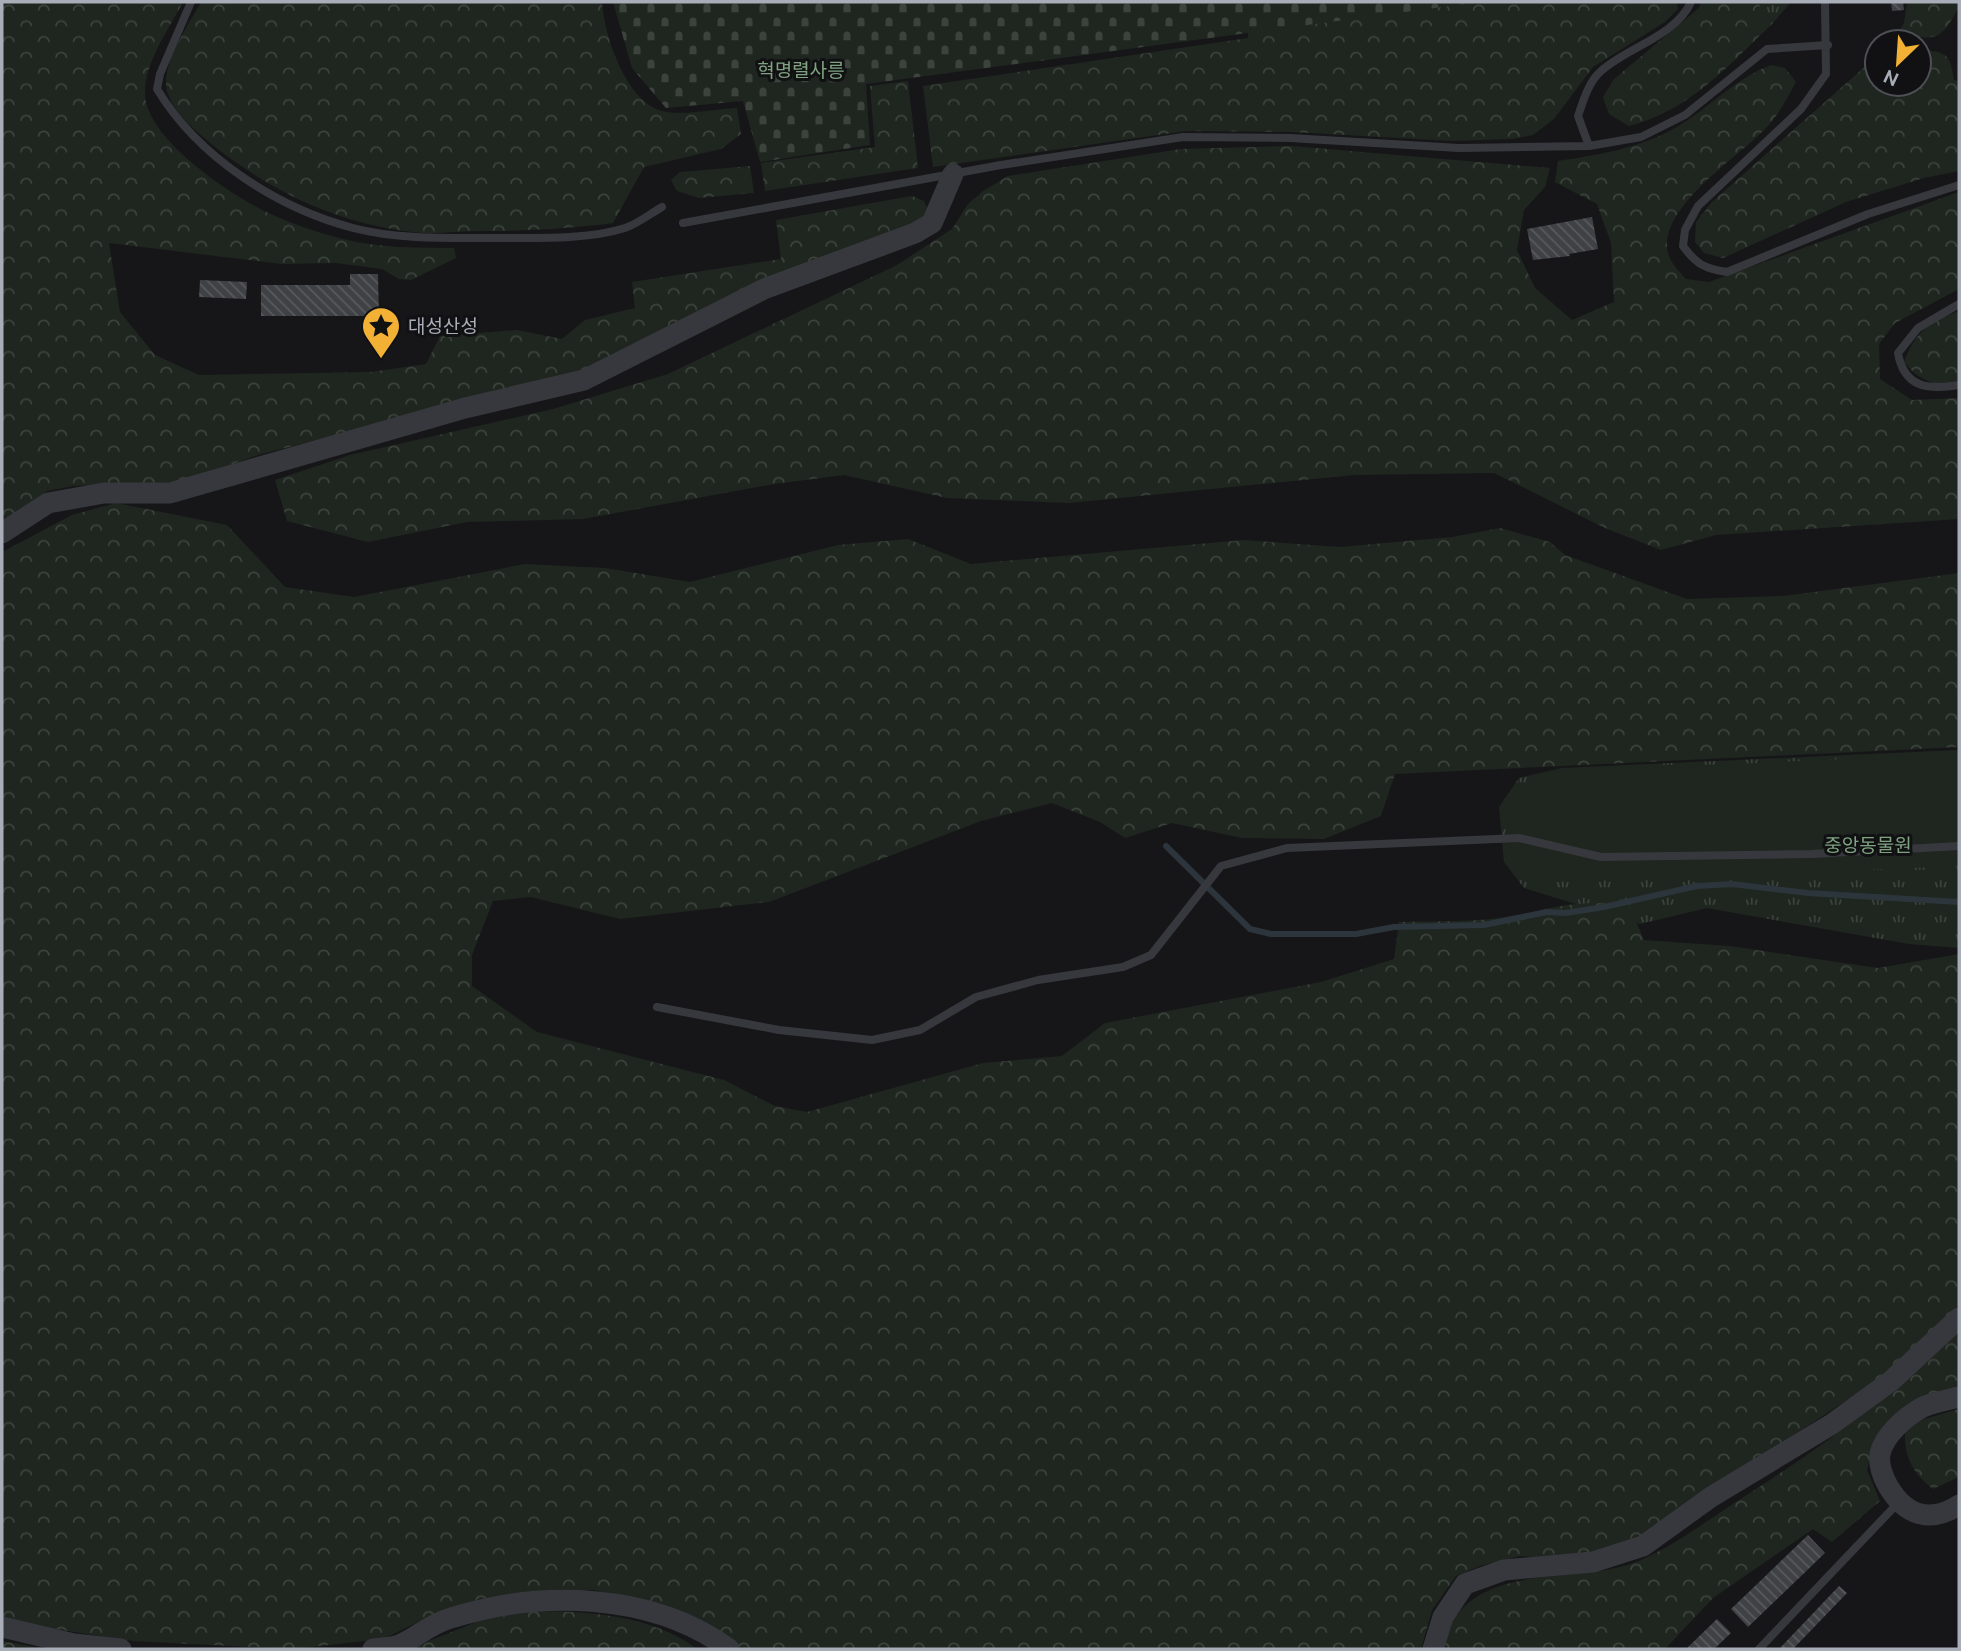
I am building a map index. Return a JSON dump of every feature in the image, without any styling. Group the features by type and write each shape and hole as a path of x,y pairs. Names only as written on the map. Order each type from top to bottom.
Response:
{"street":[{"path":"2,533 48,503 104,493 170,493 465,408 584,380 764,289 924,228 932,223 941,209 953,174"},
{"path":"1433,1649 1443,1617 1465,1584 1504,1570 1593,1562 1643,1546 1712,1497 1842,1416 1891,1381 1959,1318"},
{"path":"1959,1397 1923,1407 1890,1432 1880,1456 1884,1479 1898,1503 1921,1516 1943,1514 1959,1505"},
{"path":"373,1649 398,1646 430,1624 470,1612 525,1602 606,1603 653,1612 712,1637 729,1649"},
{"path":"2,1628 74,1644 121,1649"}],"lane":[{"path":"191,2 160,74 157,89 172,114 200,142 248,181 303,210 354,228 423,237 551,238 625,228 662,207"},
{"path":"1589,146 1578,116 1587,93 1600,73 1673,24 1691,2"},
{"path":"1825,2 1828,45 1826,74 1801,109 1698,206 1685,230 1683,246 1695,262 1708,270 1727,272 1867,214 1959,185"},
{"path":"683,223 953,174 1183,137 1290,138 1459,148 1589,146 1641,137 1685,115 1767,49 1828,45"},
{"path":"1959,304 1918,328 1898,353 1901,371 1914,382 1941,388 1959,384"},
{"path":"657,1007 779,1030 872,1040 920,1030 976,997 1038,980 1123,967 1151,955 1220,866 1287,848 1520,838 1601,857 1812,854 1959,846"},
{"path":"1759,1649 1898,1503"}],"green space":[{"path":"2,2 183,2 153,58 145,94 149,110 158,126 187,158 222,186 253,205 309,229 370,244 454,248 456,258 411,280 399,279 382,269 336,263 282,264 109,243 120,312 155,355 199,375 371,372 426,364 440,336 517,330 562,339 585,320 635,308 632,282 781,259 776,220 912,196 924,201 929,212 917,224 590,369 258,455 182,482 73,486 47,491 2,522"},
{"path":"201,2 602,2 607,32 620,68 640,97 653,107 675,113 737,108 741,134 721,149 644,167 613,223 546,229 422,233 365,223 311,205 261,179 214,146 192,127 172,103 166,85 169,64"},
{"name":"혁명렬사릉","path":"613,2 1465,4 866,84 870,145 760,162 743,101 666,108 632,68"},
{"path":"1450,2 1677,2 1678,9 1665,22 1593,67 1554,119 1533,135 1512,139 1452,141 1293,132 1186,131 933,167 923,86 1248,38 1248,31"},
{"path":"1701,2 1757,2 1773,23 1707,85 1671,109 1629,126 1609,114 1603,97 1614,79 1699,8"},
{"path":"1757,2 1791,2 1773,23"},
{"path":"1907,2 1959,2 1958,10 1948,25 1937,35 1933,36 1933,28 1901,28"},
{"path":"1933,52 1941,53 1951,64 1954,80 1959,81 1959,171 1924,178 1846,202 1723,258 1704,253 1695,242 1696,222 1712,202 1863,68 1863,98 1933,98"},
{"path":"1771,65 1785,68 1796,82 1767,127 1706,182 1678,214 1669,231 1669,257 1686,279 1709,282 1959,192 1959,289 1895,323 1879,344 1880,379 1912,400 1959,398 1959,519 1716,535 1661,550 1605,528 1494,473 1354,475 1069,503 947,498 844,475 774,484 583,519 467,522 368,542 287,521 275,480 350,455 553,409 668,374 897,265 952,229 968,204 1008,176 1181,149 1292,146 1550,168 1545,187 1524,210 1517,250 1535,288 1572,320 1614,302 1611,243 1597,204 1555,182 1558,161 1619,150 1663,134 1689,119 1734,85"},
{"path":"908,81 918,168 765,191 761,163 875,147 870,86"},
{"path":"750,166 754,193 699,198 677,191 671,180 680,172"},
{"path":"1959,311 1959,383 1928,381 1904,362 1913,343 1924,329"},
{"path":"116,503 227,525 285,587 354,597 525,564 605,568 690,582 838,545 908,539 971,564 1244,540 1340,547 1452,537 1500,528 1550,542 1565,555 1687,599 1783,596 1959,573 1959,747 1395,774 1381,816 1324,839 1242,838 1172,823 1125,838 1100,822 1052,803 981,821 769,902 620,919 531,897 493,901 472,955 472,986 537,1032 724,1080 775,1106 807,1112 983,1063 1062,1056 1105,1023 1321,982 1394,959 1399,922 1491,919 1576,904 1611,904 1630,907 1644,940 1730,946 1878,968 1959,954 1959,1305 1885,1375 1631,1542 1601,1552 1548,1558 1520,1556 1480,1566 1456,1576 1432,1610 1421,1649 743,1649 709,1628 669,1609 593,1590 479,1599 422,1620 383,1639 293,1649 133,1641 2,1621 2,552 72,515"},
{"name":"중앙동물원","path":"1959,750 1959,948 1909,944 1707,908 1640,924 1524,888 1504,862 1499,807 1519,778 1562,768"},
{"name":"중앙동물원","path":"1959,754 1959,866 1565,882 1543,876 1526,865 1514,850 1509,833 1510,815 1517,798 1530,783 1551,772"},
{"path":"1959,1332 1959,1387 1903,1409 1875,1438 1867,1470 1880,1501 1832,1542 1813,1529 1713,1598 1665,1649 1443,1649 1454,1619 1471,1601 1491,1589 1515,1582 1618,1567 1641,1560 1678,1540 1852,1423"},
{"path":"1959,1409 1959,1477 1933,1489 1911,1464 1906,1449 1905,1431 1921,1420"},
{"path":"529,1611 617,1617 659,1628 697,1649 409,1649 479,1621"},
{"path":"2,1641 47,1649 2,1649"}],"building":[{"path":"1891,2 1903,2 1904,10 1892,11"},
{"path":"1592,217 1598,249 1569,254 1570,256 1533,260 1527,229"},
{"path":"350,274 378,274 379,316 261,316 261,285 350,285"},
{"path":"200,280 247,282 246,299 199,297"},
{"path":"1808,1535 1825,1553 1748,1627 1731,1609"},
{"path":"1839,1586 1847,1593 1793,1649 1779,1649"},
{"path":"1717,1619 1731,1633 1714,1649 1686,1649"}],"waterway":[{"path":"1166,846 1250,929 1271,934 1356,934 1394,927 1484,925 1547,912 1566,913 1604,907 1697,886 1732,884 1808,893 1959,902"}],"place":[{"name":"대성산성","path":"381,360"}]}
